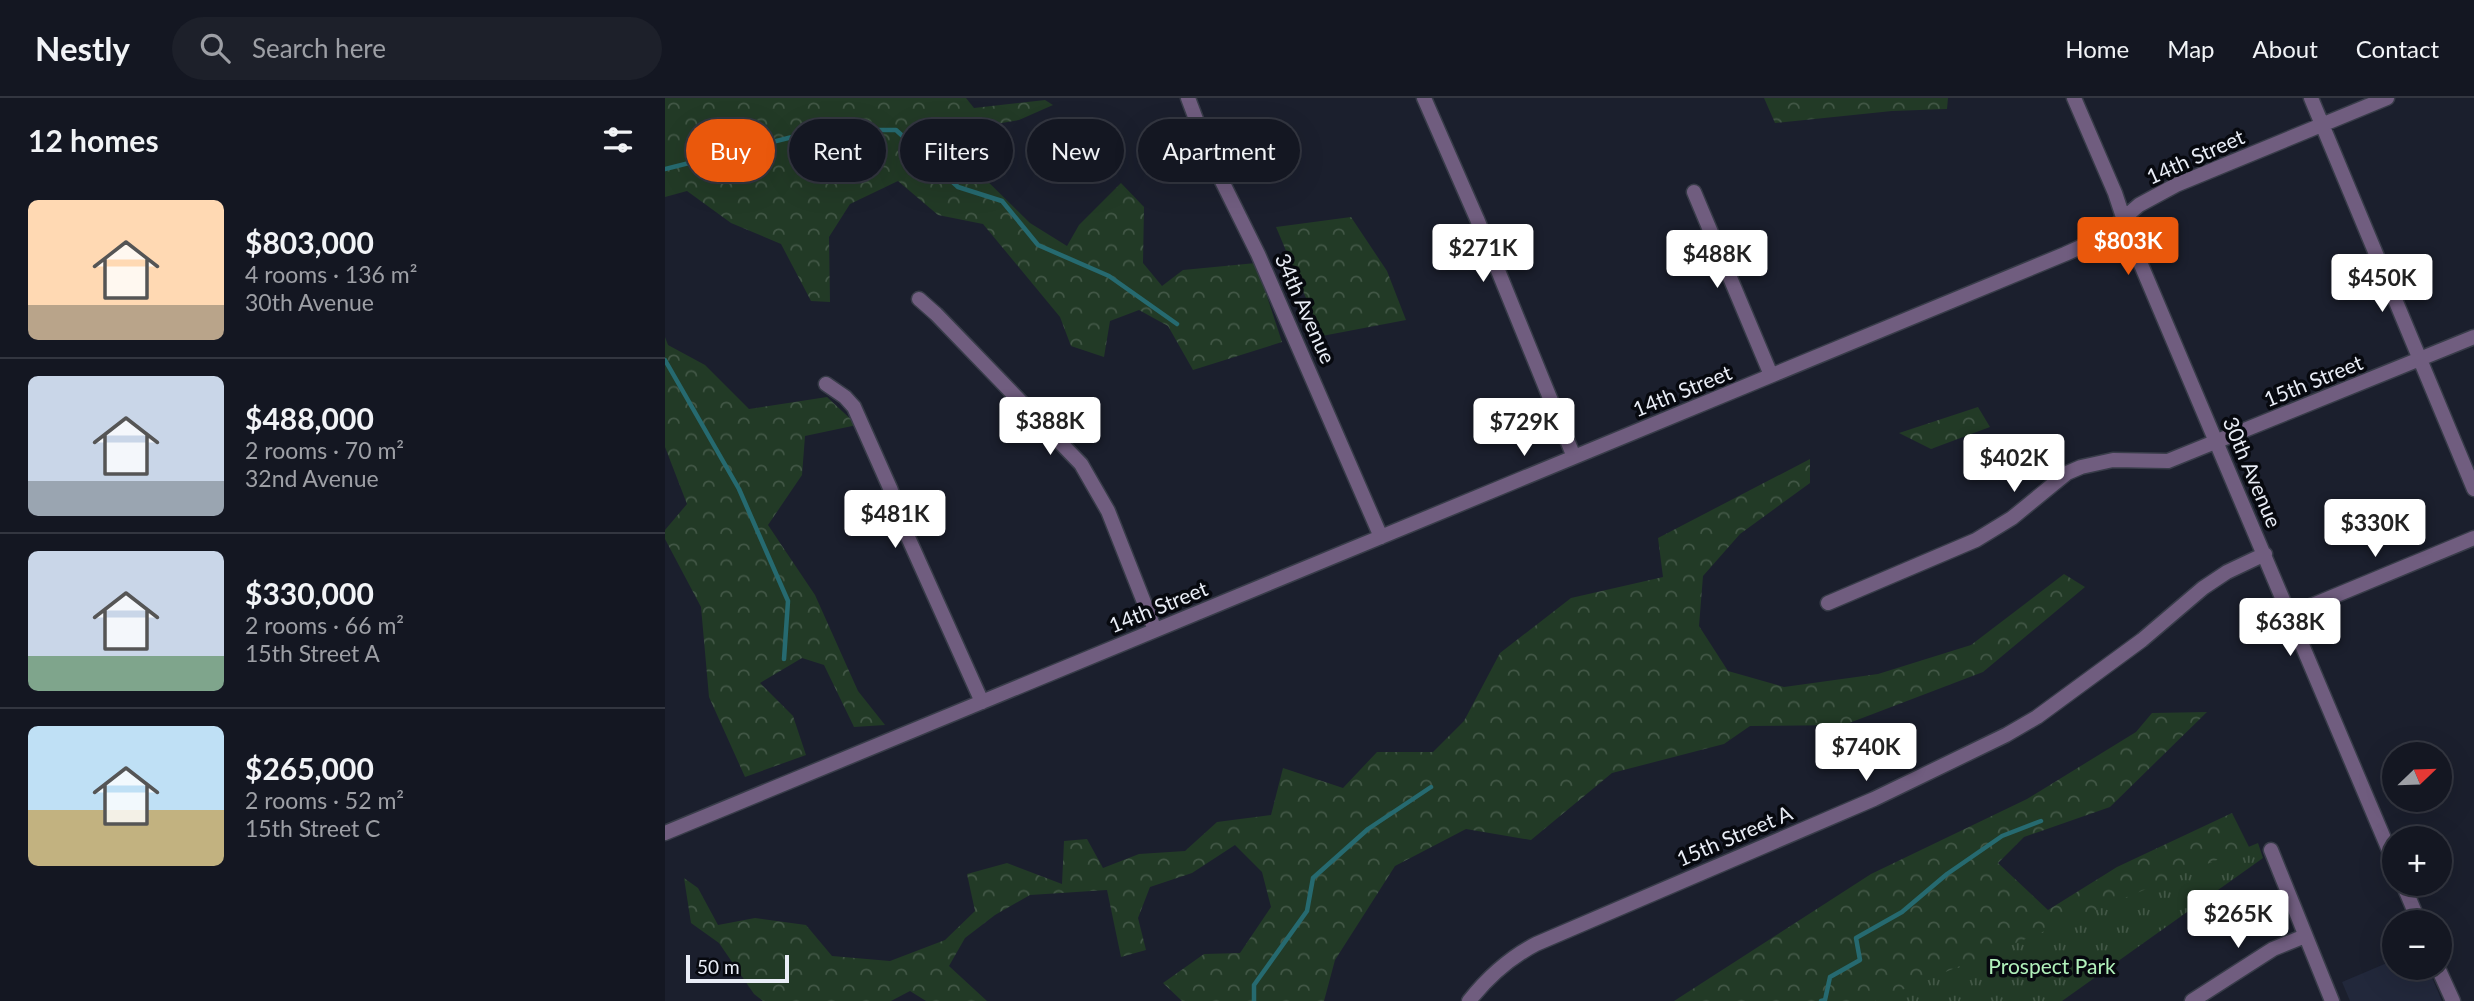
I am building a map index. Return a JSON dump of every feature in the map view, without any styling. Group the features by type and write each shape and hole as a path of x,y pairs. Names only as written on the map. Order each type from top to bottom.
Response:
{"street":[{"name":"34th Avenue","path":"1188,98 1211,159 1264,266 1381,537"},
{"path":"1424,98 1477,219 1574,457"},
{"name":"30th Avenue","path":"2074,98 2382,833"},
{"path":"2311,98 2474,489"},
{"name":"14th Street","path":"665,833 2081,247 2101,238 2153,196 2386,98"},
{"path":"1694,192 1771,376"},
{"path":"919,299 1081,464 1108,511 1155,630"},
{"name":"15th Street","path":"1828,603 1976,540 2012,518 2067,473 2081,467 2113,460 2159,463 2193,453 2474,337"},
{"path":"826,384 854,407 890,488 907,535 982,702"},
{"path":"2291,614 2474,538"},
{"name":"15th Street A","path":"1469,1001 1495,972 1515,955 1536,944 1874,799 2006,735 2037,717 2142,640 2211,583 2227,572 2265,554"},
{"path":"2271,849 2332,1001"},
{"path":"2192,1001 2273,949 2305,936"},
{"path":"2443,980 2453,1001"}],"shaded area":[{"path":"2382,965 2382,980 2433,980 2442,1001 2350,1001 2342,982"}],"green space":[{"path":"665,98 966,98 974,108 1045,100 1053,105 1013,121 900,119 900,182 988,182 1030,223 1067,246 1079,225 1121,183 1144,207 1143,263 1162,286 1183,270 1256,263 1282,342 1193,370 1168,326 1139,310 1110,321 1104,357 1071,346 1060,317 983,224 938,215 898,181 850,204 829,237 830,302 811,301 781,244 731,223 687,191 665,197"},
{"path":"1764,98 1948,98 1947,109 1892,111 1775,123"},
{"path":"1351,217 1387,271 1406,320 1322,336 1276,227"},
{"path":"665,337 668,345 705,365 749,409 827,397 857,425 805,436 802,475 768,525 815,595 858,691 885,725 854,727 824,665 802,658 760,683 793,716 806,755 745,777 709,697 701,607 665,539 665,530 687,504 665,447"},
{"path":"1978,407 1990,427 1931,449 1899,433"},
{"path":"1810,459 1810,483 1740,534 1703,576 1699,626 1728,671 1784,687 1878,674 1971,645 2064,574 2085,587 1983,672 1844,725 1750,726 1724,744 1612,773 1531,840 1466,829 1395,866 1335,960 1324,1001 1182,1001 1163,983 1204,954 1240,953 1271,907 1262,872 1235,845 1192,873 1150,887 1138,918 1146,950 1121,957 1107,890 1030,895 995,915 965,938 949,966 987,1001 926,1001 910,991 891,1001 763,1001 754,994 719,943 691,923 684,878 698,888 718,925 755,918 806,925 832,956 890,961 945,940 975,911 967,874 1007,863 1062,884 1064,841 1087,839 1103,868 1139,854 1185,851 1217,822 1271,815 1283,768 1343,788 1377,752 1433,752 1464,721 1500,653 1571,598 1663,577 1658,538"},
{"path":"2207,712 2110,807 2024,837 1998,863 2048,910 2117,867 2232,813 2254,857 2050,1001 1674,1001 1871,874 2027,799 2136,732 2152,713"},
{"name":"Prospect Park","path":"2258,843 2263,858 2062,1001 1875,1001"}],"waterway":[{"path":"665,169 820,130 896,130 958,187 1002,201 1038,245 1109,276 1177,324"},
{"path":"665,360 739,489 788,601 784,659"},
{"path":"1254,1001 1254,985 1307,911 1313,878 1368,829 1431,787"},
{"path":"1821,1001 1825,1000 1830,977 1860,960 1856,938 1902,912 1947,874 2002,836 2041,821"}]}
